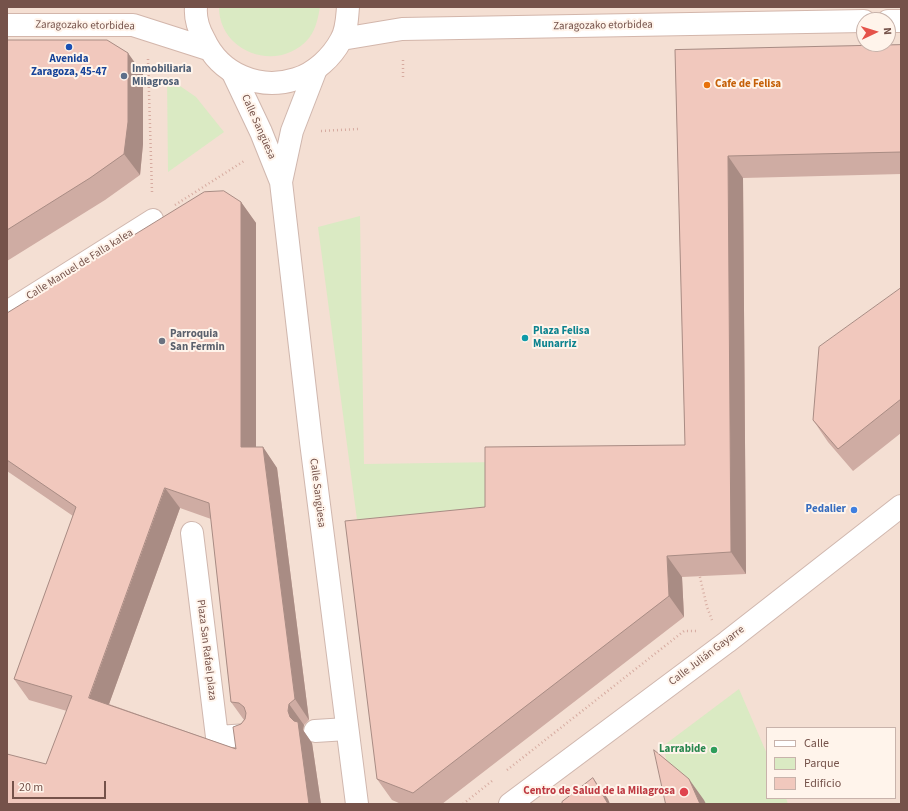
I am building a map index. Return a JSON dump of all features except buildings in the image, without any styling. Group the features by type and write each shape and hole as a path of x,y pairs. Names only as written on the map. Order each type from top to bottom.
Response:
{"street":[{"path":"196,7 199,30 208,49 220,62 233,73 253,81 275,84 297,79 316,69 331,55 342,39 347,22 348,7"},
{"name":"Zaragozako etorbidea","path":"342,39 402,29 856,21"},
{"name":"Zaragozako etorbidea","path":"7,25 133,25 208,49"},
{"name":"Calle Sangüesa","path":"281,182 292,131 316,69"},
{"name":"Calle Sangüesa","path":"233,73 261,132 281,182 311,442 357,804"},
{"name":"Calle Manuel de Falla kalea","path":"7,311 153,219"},
{"name":"Calle Julián Gayarre","path":"510,804 727,642 901,506"},
{"name":"Plaza San Rafael plaza","path":"192,533 217,737 248,735"},
{"path":"315,731 348,729"}],"path":[{"path":"148,59 153,219"},
{"path":"403,60 404,77"},
{"path":"320,131 358,130"},
{"path":"153,219 249,158"},
{"path":"698,567 707,606"}],"shaded area":[{"path":"7,7 901,7 901,804 7,804"}],"green space":[{"path":"219,7 320,7 315,27 309,38 297,49 282,55 267,56 253,53 240,47 229,36 222,23"},
{"path":"167,77 196,97 224,132 168,172"},
{"path":"360,216 364,464 500,462 501,529 360,542 318,227"},
{"name":"Larrabide","path":"739,689 766,752 766,799 786,799 788,804 706,804 672,784 663,746"}],"place":[{"name":"Avenida Zaragoza, 45-47","path":"69,47"},
{"name":"Inmobiliaria Milagrosa","path":"124,76"},
{"name":"Cafe de Felisa","path":"707,85"},
{"name":"Plaza Felisa Munarriz","path":"525,338"},
{"name":"Parroquia San Fermin","path":"162,341"},
{"name":"Pedalier","path":"854,510"},
{"name":"Larrabide","path":"714,750"},
{"name":"Centro de Salud de la Milagrosa","path":"684,792"}]}
